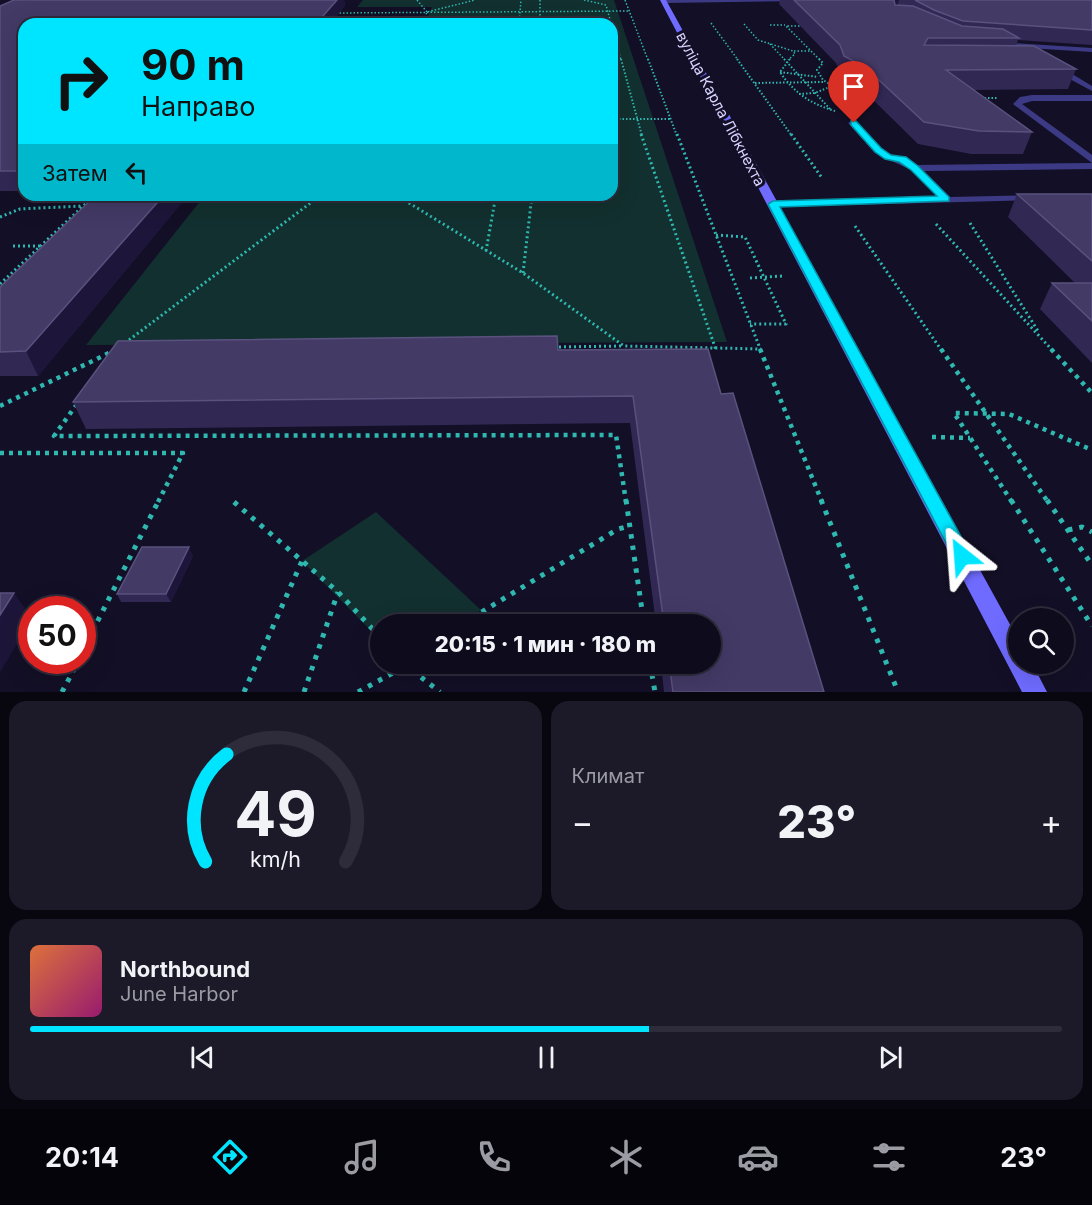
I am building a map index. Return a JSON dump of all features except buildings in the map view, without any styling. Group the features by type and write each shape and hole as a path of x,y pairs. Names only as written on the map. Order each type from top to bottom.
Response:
{"main road":[{"name":"вуліца Карла Лібкнехта","path":"663,1 1008,642"},
{"name":"вуліца Карла Лібкнехта","path":"1025,674 1035,692"}],"street":[{"path":"663,1 803,0"},
{"path":"983,43 1040,45 1069,51 1092,50"},
{"path":"1051,66 1092,89"},
{"path":"1092,98 1032,98 1023,99 1017,104 1092,160"},
{"path":"854,123 878,150 888,157 902,159 915,168 946,199"},
{"path":"915,168 1092,166"},
{"path":"773,204 1047,198"}],"path":[{"path":"417,0 427,12"},
{"path":"427,12 475,0"},
{"path":"520,0 520,18"},
{"path":"540,0 540,18"},
{"path":"584,0 606,5"},
{"path":"605,0 611,18"},
{"path":"625,0 750,324 898,692"},
{"path":"336,14 630,11"},
{"path":"424,18 427,12"},
{"path":"708,18 1092,565"},
{"path":"740,19 758,40 791,51 811,51"},
{"path":"762,25 770,25 771,21 793,21"},
{"path":"745,25 753,25"},
{"path":"805,26 786,27 823,63 817,70 818,77"},
{"path":"770,44 831,110"},
{"path":"618,47 636,119 716,350"},
{"path":"780,72 795,54 791,51"},
{"path":"780,72 818,77 824,82 848,91 860,105"},
{"path":"780,72 797,95 815,105 841,113"},
{"path":"754,83 824,82"},
{"path":"797,95 815,93 833,86"},
{"path":"828,118 831,110"},
{"path":"618,119 670,119"},
{"path":"914,200 1092,393"},
{"path":"0,284 88,201"},
{"path":"0,406 116,350 313,201"},
{"path":"406,201 523,273 624,346"},
{"path":"486,251 495,201"},
{"path":"523,273 531,201"},
{"path":"0,217 20,209 93,206"},
{"path":"965,215 1044,341"},
{"path":"716,235 745,237 786,324 750,324"},
{"path":"13,246 53,245"},
{"path":"552,347 761,349"},
{"path":"82,398 54,436 616,435 643,614"},
{"path":"1092,450 1009,414 954,413 1092,626"},
{"path":"0,453 183,453 96,624"},
{"path":"234,502 338,592 370,626"},
{"path":"476,614 608,534 630,526"},
{"path":"1068,530 1082,527 1092,532"},
{"path":"244,692 302,561"},
{"path":"304,692 338,592"},
{"path":"62,692 72,674"},
{"path":"358,692 390,674"},
{"path":"419,674 440,692"},
{"path":"652,674 655,692"}],"green space":[{"path":"363,0 614,0 727,342 86,345 200,201 618,201 618,18 427,18 432,7 357,7"},
{"path":"376,512 481,610 476,614 370,614 370,630 302,561"}],"route":[{"path":"854,123 878,150 888,157 902,159 915,168 946,199 773,204 962,556"}]}
